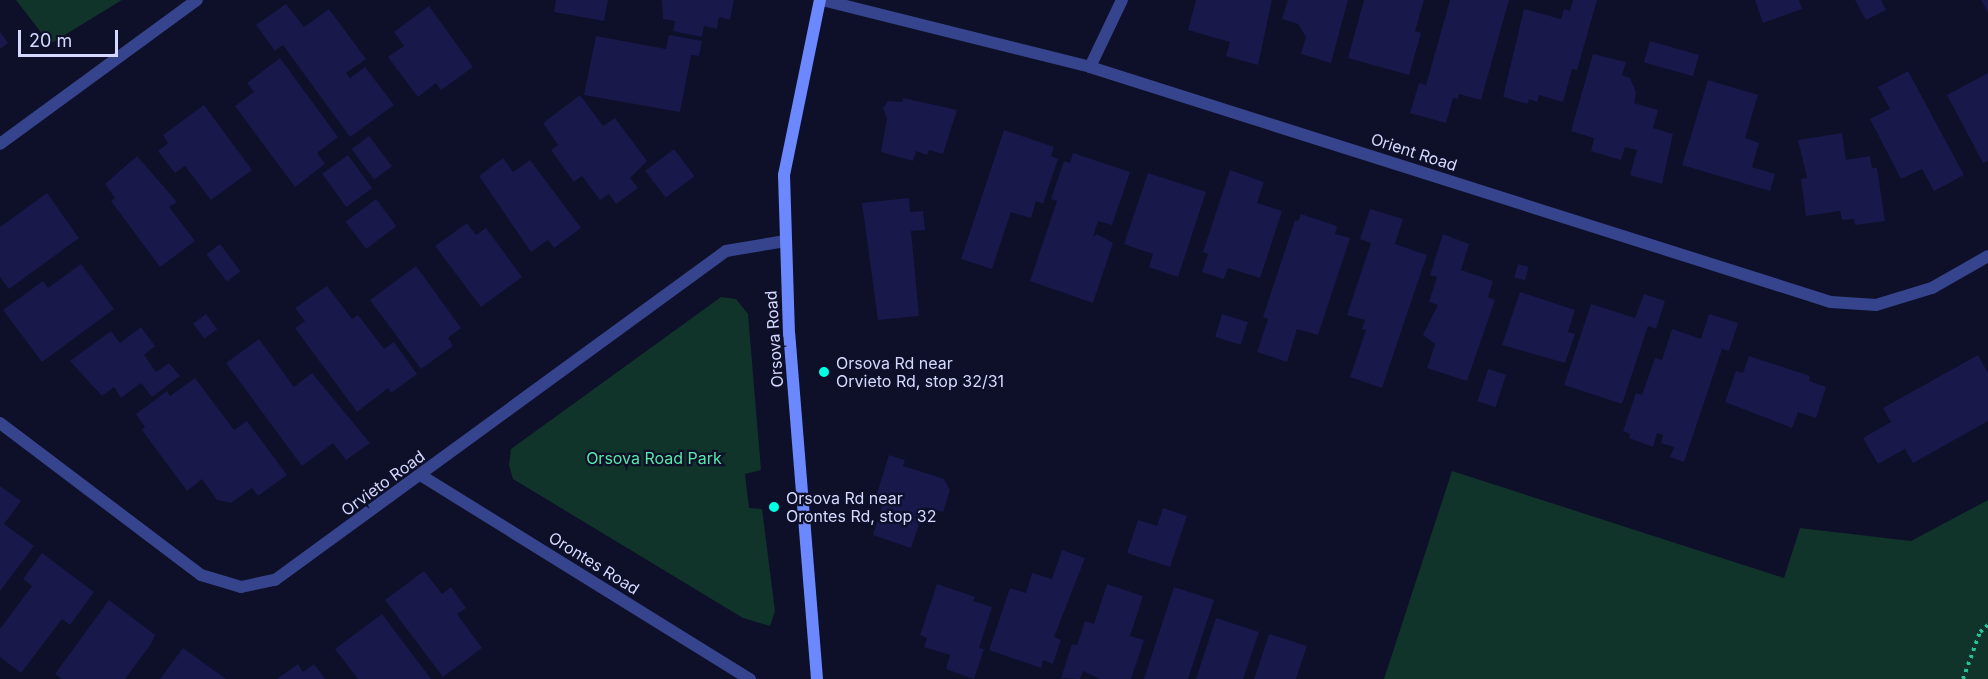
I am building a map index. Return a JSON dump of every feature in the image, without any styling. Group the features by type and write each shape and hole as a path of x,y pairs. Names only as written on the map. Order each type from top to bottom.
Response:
{"street":[{"path":"0,144 197,0"},
{"name":"Orient Road","path":"821,0 1090,67 1831,302 1876,305 1932,288 1988,256"},
{"name":"Orsova Road","path":"817,679 789,334 784,175 821,0"},
{"path":"1090,67 1122,0"},
{"name":"Orvieto Road","path":"0,423 201,575 241,587 275,580 422,476 726,251 785,242"},
{"name":"Orontes Road","path":"422,476 750,679"}],"path":[{"path":"1963,679 1980,632 1988,625"}],"green space":[{"path":"16,0 122,0 50,44"},
{"name":"Orsova Road Park","path":"721,297 736,299 748,314 761,470 745,474 749,508 762,509 775,611 770,626 743,618 513,479 509,465 511,449"},
{"path":"1452,471 1784,578 1800,528 1911,541 1988,500 1988,679 1384,679"}],"building":[{"path":"556,0 608,0 604,21 554,12"},
{"path":"662,0 734,0 730,20 719,17 717,29 704,26 702,37 673,31 675,21 663,19"},
{"path":"1196,0 1272,0 1258,65 1226,56 1230,42 1188,30"},
{"path":"1288,0 1348,0 1331,63 1301,54 1306,37 1298,24 1282,19"},
{"path":"1364,0 1424,0 1415,31 1421,33 1409,75 1348,58"},
{"path":"1450,0 1509,0 1481,100 1459,94 1458,99 1453,98 1446,123 1410,113 1419,83 1426,85"},
{"path":"1573,0 1597,0 1577,70 1572,69 1563,102 1539,95 1537,102 1529,99 1528,104 1503,97 1524,9 1561,19 1564,9 1570,11"},
{"path":"1755,0 1799,0 1802,9 1763,23"},
{"path":"1855,0 1881,0 1886,10 1866,20"},
{"path":"1981,0 1988,0 1988,13"},
{"path":"286,4 304,27 329,9 366,59 346,73 350,78 365,67 394,105 350,137 283,45 275,51 256,25"},
{"path":"429,6 473,67 441,90 436,83 418,97 388,57 404,46 394,32"},
{"path":"0,32 8,43 0,49"},
{"path":"669,35 702,41 699,56 691,55 680,112 584,95 596,36 666,49"},
{"path":"1650,41 1699,55 1693,76 1644,62"},
{"path":"1593,54 1626,62 1622,75 1630,78 1636,92 1634,103 1658,110 1653,128 1673,134 1662,184 1630,175 1637,150 1625,147 1621,160 1591,151 1594,138 1571,131"},
{"path":"280,58 338,137 317,153 325,164 295,187 235,106 254,92 247,83"},
{"path":"1908,71 1964,175 1934,191 1922,169 1901,179 1870,119 1890,109 1878,87"},
{"path":"1988,73 1988,161 1983,163 1947,95"},
{"path":"1708,80 1758,95 1745,138 1759,143 1752,167 1775,174 1770,191 1682,165"},
{"path":"580,95 603,126 615,118 647,161 630,178 638,188 616,204 609,194 600,200 582,176 574,182 551,150 558,145 543,123"},
{"path":"903,98 957,110 943,154 929,150 927,155 916,151 913,161 881,152 887,118 883,108 888,101 902,102"},
{"path":"204,105 252,170 211,200 185,166 175,173 158,151 168,143 163,135"},
{"path":"1004,130 1054,147 1051,156 1058,159 1043,204 1036,201 1031,218 1011,212 992,269 961,259"},
{"path":"1842,133 1846,160 1870,156 1872,168 1877,168 1885,221 1855,225 1854,219 1842,220 1840,211 1806,216 1801,179 1807,178 1798,140"},
{"path":"369,136 392,166 374,180 351,149"},
{"path":"674,149 694,176 666,198 645,171"},
{"path":"1073,153 1130,172 1112,225 1098,221 1093,237 1097,234 1113,243 1093,303 1030,281 1057,201 1051,199 1064,161 1070,163"},
{"path":"348,155 372,188 346,207 322,174"},
{"path":"137,156 177,202 169,207 195,241 160,267 111,201 115,198 105,184"},
{"path":"503,158 513,172 530,160 581,228 554,248 548,240 531,252 479,176"},
{"path":"1230,170 1264,182 1257,203 1282,211 1260,278 1228,268 1224,279 1202,272 1208,254 1203,252"},
{"path":"1148,173 1206,192 1178,277 1149,267 1153,254 1124,244"},
{"path":"47,193 79,238 9,289 0,277 0,227"},
{"path":"909,198 910,212 923,211 925,230 911,231 919,316 878,320 862,203"},
{"path":"376,199 396,226 366,249 346,222"},
{"path":"1370,209 1403,219 1395,244 1427,255 1382,388 1350,377 1366,330 1362,329 1365,320 1347,315 1371,243 1360,239"},
{"path":"1301,214 1337,226 1335,234 1350,238 1318,335 1297,329 1287,362 1257,352 1268,319 1263,317 1295,220 1298,221"},
{"path":"467,223 476,235 486,228 522,277 481,307 435,246"},
{"path":"1443,234 1469,244 1461,270 1493,281 1488,297 1495,300 1467,381 1427,368 1435,344 1423,335 1438,305 1429,302 1437,277 1430,275"},
{"path":"220,244 240,271 227,281 206,254"},
{"path":"81,264 114,309 42,362 3,310 43,281 48,288"},
{"path":"1518,264 1529,267 1525,280 1514,278"},
{"path":"416,266 461,328 448,338 453,346 421,369 370,300"},
{"path":"327,286 352,319 358,315 384,349 394,342 417,374 391,393 388,388 357,412 295,328 305,321 295,308"},
{"path":"1520,292 1575,310 1568,332 1575,334 1565,363 1502,345"},
{"path":"1644,294 1665,301 1656,329 1648,326 1622,404 1564,385 1591,304 1635,318"},
{"path":"206,314 217,329 204,339 193,323"},
{"path":"1222,314 1248,322 1241,345 1215,337"},
{"path":"1709,314 1738,323 1729,351 1722,349 1684,462 1670,457 1674,447 1661,443 1663,435 1657,433 1653,447 1629,438 1630,434 1623,431 1636,393 1642,395 1655,358 1662,360 1672,329 1701,339"},
{"path":"141,327 155,346 144,355 156,372 169,363 180,376 152,397 141,383 121,398 114,387 102,396 70,361 111,331 120,343"},
{"path":"259,339 294,387 312,373 370,443 346,460 333,443 302,466 226,363"},
{"path":"1978,355 1988,373 1988,421 1913,463 1905,449 1878,464 1863,438 1891,422 1883,408"},
{"path":"1749,356 1810,376 1809,381 1826,387 1816,418 1798,412 1792,428 1725,402 1736,371 1743,373"},
{"path":"1488,369 1506,375 1496,407 1477,401"},
{"path":"195,378 234,430 247,421 287,475 258,496 252,488 231,503 217,500 202,479 187,491 142,430 145,427 136,414 167,391 170,396"},
{"path":"889,455 905,460 903,466 944,479 950,490 943,512 925,507 911,548 873,535 883,503 875,500"},
{"path":"0,486 21,501 4,524 34,546 0,591"},
{"path":"1163,508 1187,516 1170,567 1127,553 1138,520 1157,526"},
{"path":"1062,550 1085,558 1054,637 1061,640 1053,664 1043,660 1041,668 989,650 1010,588 1026,593 1032,573 1052,579"},
{"path":"42,553 94,592 70,625 62,619 21,673 0,657 0,629 32,586 23,579"},
{"path":"424,571 442,594 451,587 466,608 457,614 482,648 443,677 385,600"},
{"path":"937,584 975,597 973,601 992,607 979,648 984,649 974,679 946,669 950,655 924,647 927,638 920,635"},
{"path":"1107,584 1143,596 1130,636 1144,640 1131,679 1100,679 1083,671 1080,679 1061,678 1072,644 1077,645 1085,621 1094,624"},
{"path":"1174,587 1214,600 1188,679 1144,679"},
{"path":"109,600 155,635 151,644 125,679 62,679 55,674"},
{"path":"382,614 431,679 358,679 335,649"},
{"path":"1216,618 1259,632 1243,679 1196,679"},
{"path":"1269,634 1307,646 1296,679 1254,679"},
{"path":"183,648 226,679 160,679"},
{"path":"298,664 303,672 314,664 325,679 277,679"}],"place":[{"name":"Orsova Rd near Orvieto Rd, stop 32/31","path":"824,372"},
{"name":"Orsova Rd near Orontes Rd, stop 32","path":"774,507"}]}
